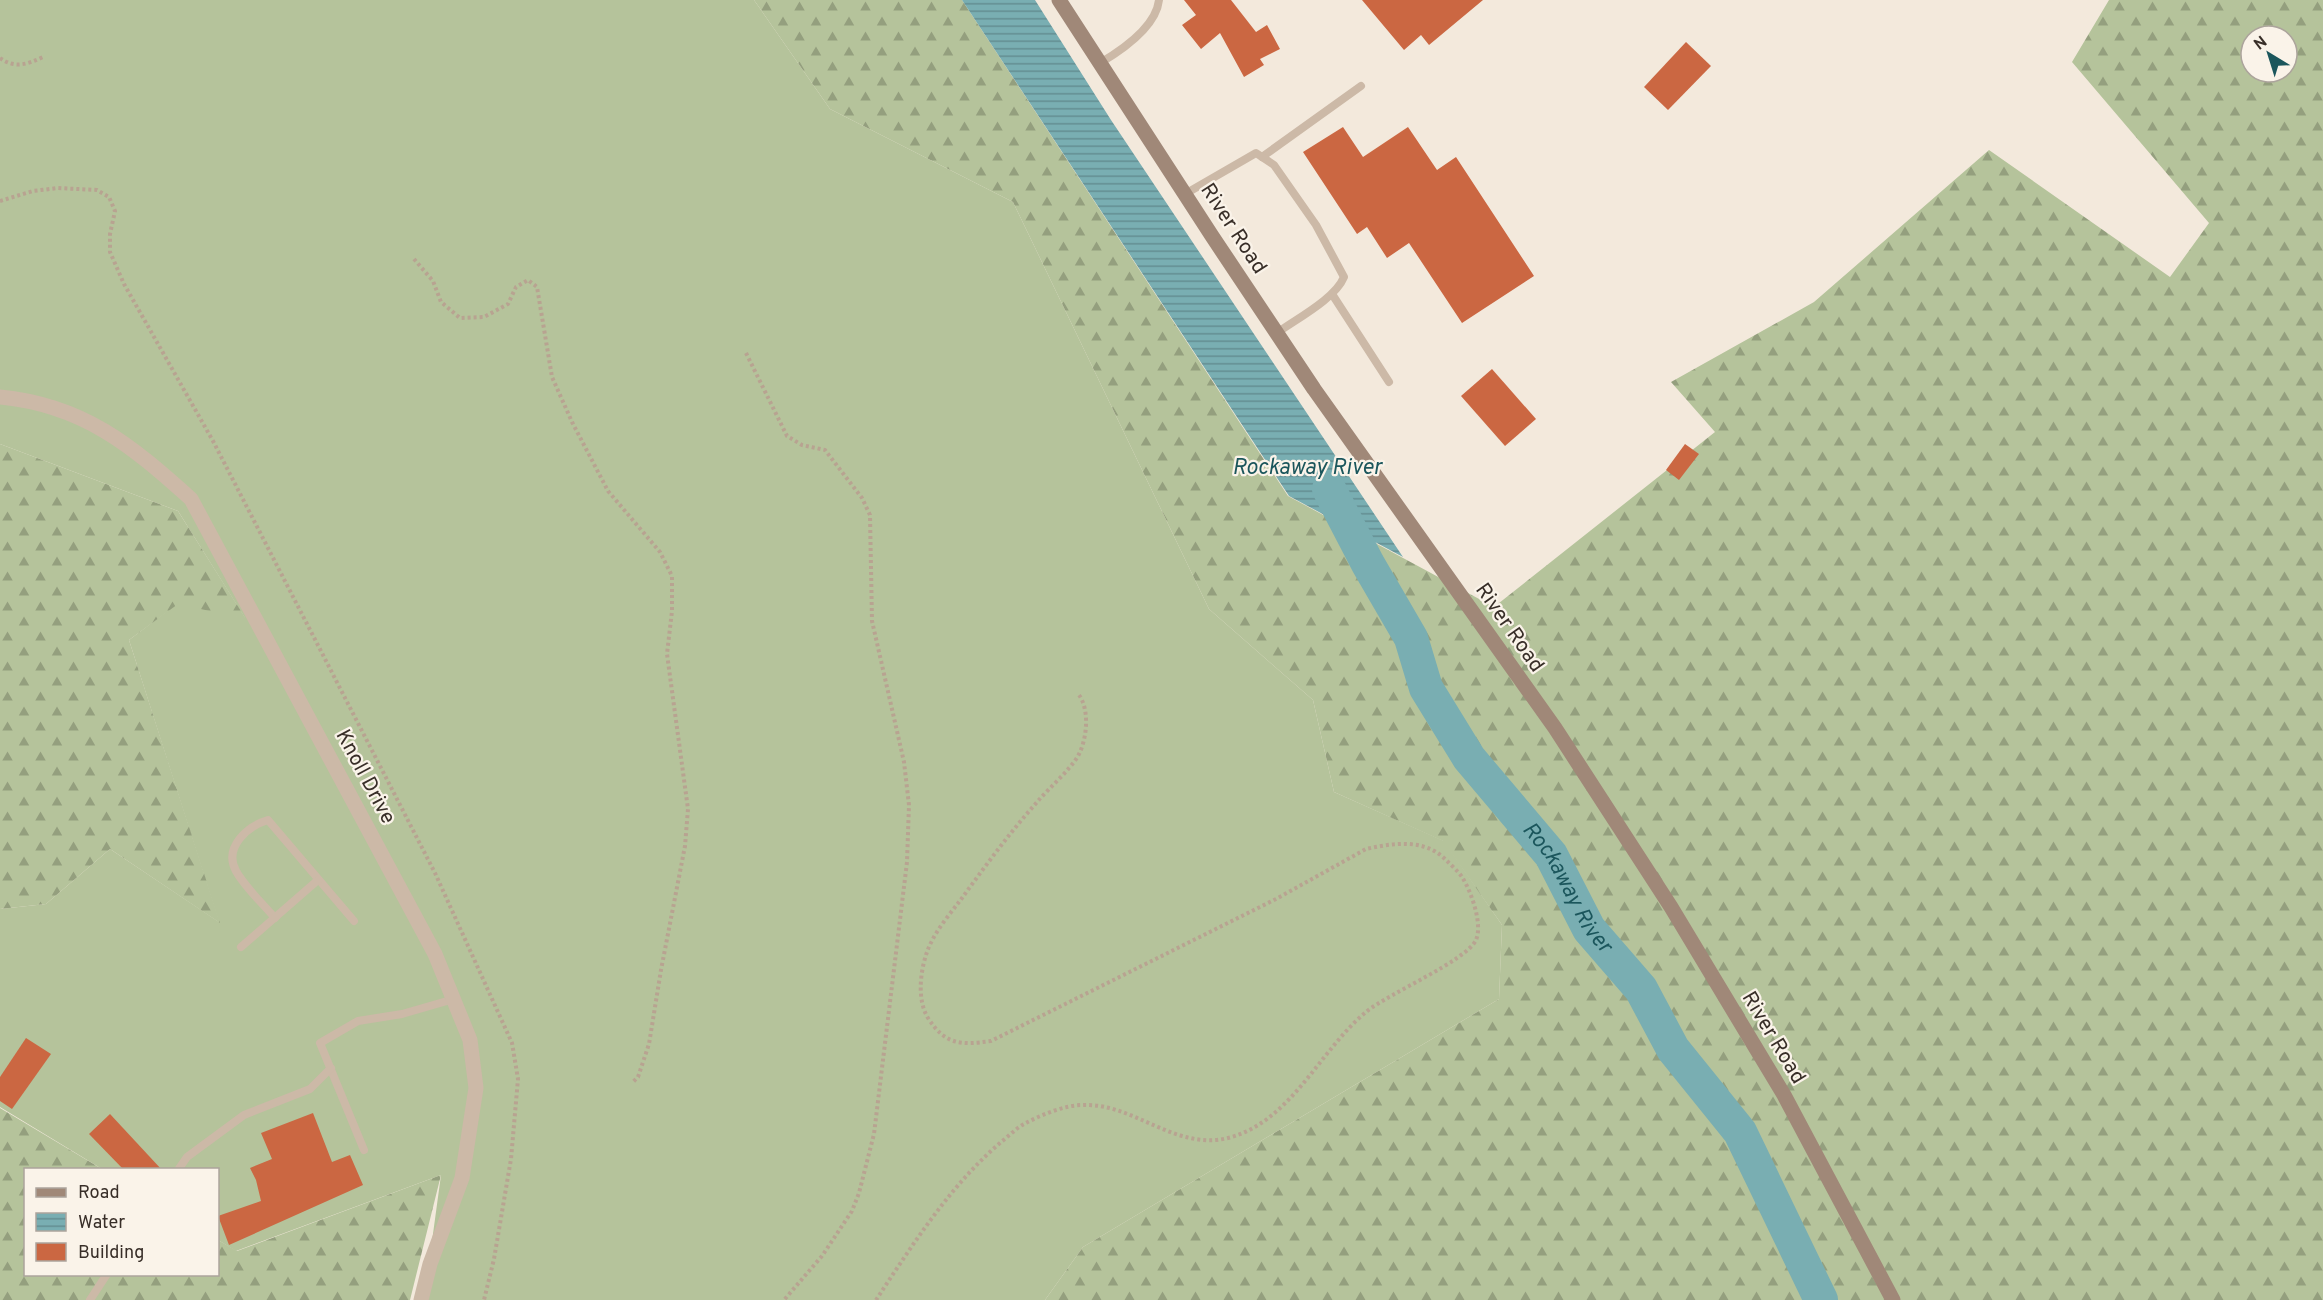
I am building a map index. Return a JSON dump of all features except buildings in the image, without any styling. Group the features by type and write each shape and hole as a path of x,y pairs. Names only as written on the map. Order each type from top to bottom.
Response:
{"street":[{"name":"River Road","path":"1059,0 1277,333 1555,728 1671,907 1784,1095 1893,1300"},
{"name":"Knoll Drive","path":"0,397 30,400 80,417 109,433 147,459 190,499 435,954 470,1040 476,1088 462,1178 430,1264 421,1300"}],"lane":[{"path":"1100,63 1138,37 1158,8 1160,0"},
{"path":"1262,157 1361,86"},
{"path":"1185,194 1256,153 1274,165 1316,225 1344,277 1332,294 1277,333"},
{"path":"1332,294 1389,382"},
{"path":"275,918 235,870 233,852 237,840 255,824 268,820 354,921"},
{"path":"241,947 318,880"},
{"path":"364,1150 320,1043 358,1021 402,1014 454,999"},
{"path":"179,1168 187,1157 244,1115 310,1089 331,1068"},
{"path":"90,1300 106,1276"}],"path":[{"path":"0,58 7,63 24,65 44,57"},
{"path":"0,201 33,191 57,188 97,190 109,197 116,210 110,234 110,252 124,285 213,441 435,873 512,1043 518,1079 511,1159 494,1259 484,1300"},
{"path":"414,259 433,281 441,302 460,318 484,317 508,304 516,287 528,280 537,287 552,377 572,422 608,491 660,552 672,576 672,611 667,654 688,809 685,846 649,1044 638,1077 632,1083"},
{"path":"746,353 787,436 802,445 825,450 862,498 870,515 872,621 904,762 909,805 906,862 874,1134 852,1211 822,1256 784,1300"},
{"path":"876,1300 943,1205 995,1147 1023,1124 1057,1110 1083,1105 1114,1110 1190,1139 1226,1138 1246,1132 1277,1111 1343,1034 1366,1012 1392,994 1451,963 1470,948 1477,939 1478,917 1462,877 1439,852 1416,844 1382,845 1366,849 1275,899 991,1041 965,1045 950,1041 933,1026 925,1012 920,991 927,951 942,925 975,880 1028,812 1078,756 1086,731 1083,701 1079,694"}],"green space":[{"path":"0,0 754,0 830,109 1013,202 1209,609 1313,700 1334,792 1444,841 1502,925 1499,999 1083,1247 1045,1300 424,1300 441,1175 236,1251 219,1241 219,1168 100,1168 0,1107 0,909 46,904 110,849 219,922 129,640 178,603 245,618 178,511 0,444"},
{"path":"754,0 962,0 1288,496 1494,607 1715,432 1671,382 1814,302 1989,150 2170,277 2209,223 2072,62 2109,0 2323,0 2323,1300 1045,1300 1083,1247 1499,999 1502,925 1443,841 1334,792 1313,700 1209,609 1013,202 830,109"},
{"path":"0,444 178,511 246,619 178,604 129,640 220,923 110,849 46,904 0,909"},
{"path":"0,1108 100,1168 24,1168 24,1276 219,1276 219,1241 237,1251 441,1175 410,1300 0,1300"}],"water":[{"name":"Rockaway River","path":"962,0 1035,0 1111,120 1403,557 1289,496"}],"waterway":[{"name":"Rockaway River","path":"1329,489 1368,564 1411,638 1426,688 1469,758 1551,855 1589,929 1641,989 1673,1049 1740,1132 1821,1300"}]}
